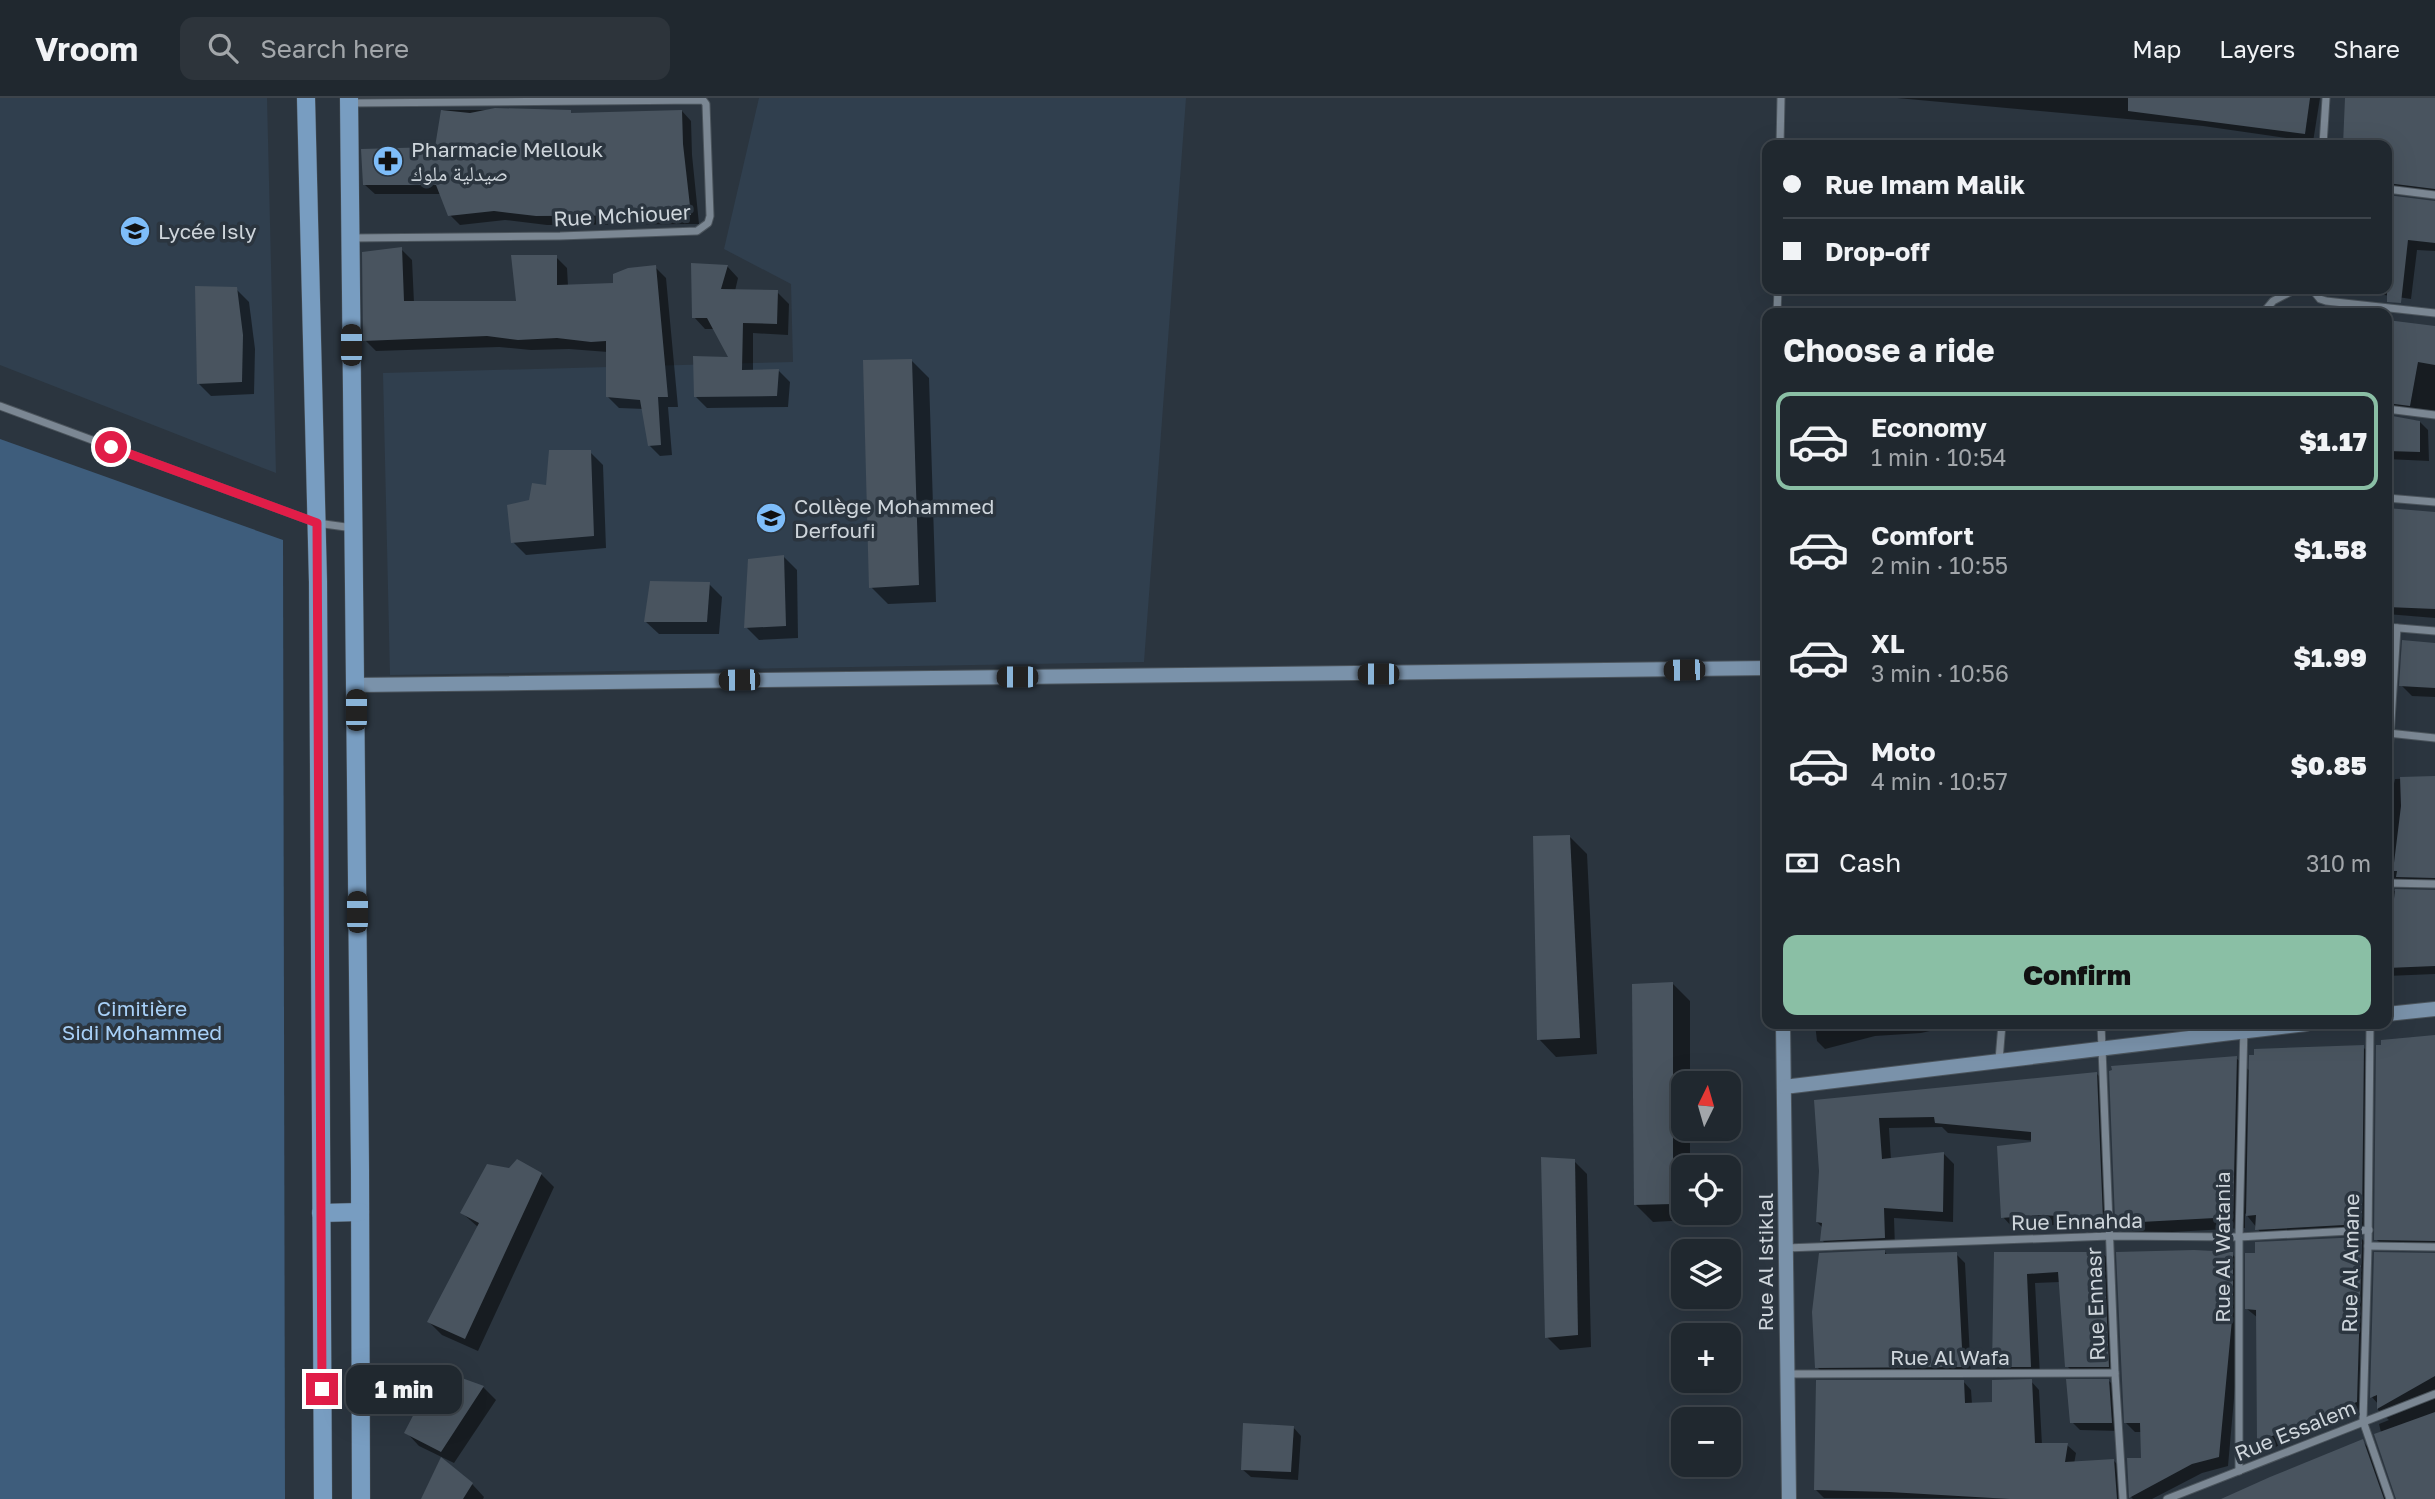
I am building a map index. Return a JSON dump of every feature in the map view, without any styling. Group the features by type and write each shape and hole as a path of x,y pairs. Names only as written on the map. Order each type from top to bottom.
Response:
{"main road":[{"path":"306,98 317,523 323,1499"},
{"path":"349,101 361,1499"},
{"path":"321,1213 360,1212"}],"street":[{"path":"1780,140 1781,98"},
{"path":"2323,140 2326,98"},
{"name":"Rue Mchiouer","path":"349,101 702,100 706,104 710,216 708,223 697,231 560,236 351,238"},
{"path":"2392,190 2435,195"},
{"path":"2267,308 2273,301 2286,294"},
{"path":"2316,294 2326,301 2390,308"},
{"path":"2392,308 2435,313"},
{"path":"0,407 317,523 354,528"},
{"path":"2392,410 2435,415"},
{"path":"2392,498 2435,502"},
{"path":"2392,628 2435,631"},
{"path":"2392,694 2397,628"},
{"path":"356,685 1762,668"},
{"path":"2392,733 2435,738"},
{"path":"2392,883 2435,884"},
{"path":"2392,1013 2435,1009"},
{"name":"Rue Al Istiklal","path":"1783,1029 1789,1499"},
{"path":"1999,1060 2002,1029"},
{"name":"Rue Ennasr","path":"2101,1029 2115,1373 2123,1499"},
{"path":"1784,1087 2237,1029"},
{"name":"Rue Al Watania","path":"2239,1471 2239,1237 2244,1029"},
{"name":"Rue Al Amane","path":"2370,1029 2363,1421 2390,1499"},
{"name":"Rue Ennahda","path":"1786,1248 2110,1236 2239,1237 2368,1230"},
{"path":"2368,1246 2435,1247"},
{"name":"Rue Al Wafa","path":"1786,1374 2115,1373"},
{"name":"Rue Essalem","path":"2167,1499 2435,1394"}],"shaded area":[{"name":"Lycée Isly","path":"0,98 267,98 276,473 0,365"},
{"name":"Collège Mohammed Derfoufi","path":"759,98 1186,98 1144,662 390,675 383,373 793,362 791,284 724,249"}],"green space":[{"name":"Cimitière Sidi Mohammed","path":"0,439 283,540 285,1499 0,1499"}],"building":[{"path":"2128,98 2310,98 2305,134 2128,111"},
{"path":"2345,98 2435,98 2435,189 2392,184 2392,140 2343,140"},
{"path":"495,108 571,110 571,113 682,110 691,215 536,216 494,211 448,216 436,185 363,185 361,149 435,147 441,110 470,113"},
{"path":"2392,196 2435,201 2435,243 2408,240 2401,303 2387,302 2387,294 2392,294"},
{"path":"402,247 404,301 516,301 511,255 557,255 557,285 613,283 613,274 628,268 656,265 668,397 658,397 661,445 648,446 640,400 606,397 606,341 557,338 518,340 487,336 363,341 362,252"},
{"path":"691,263 728,265 721,289 778,290 777,324 743,323 742,370 779,369 777,396 694,397 693,356 728,357 707,318 692,318"},
{"path":"195,286 237,287 243,335 242,382 197,384"},
{"path":"2392,321 2435,326 2435,365 2418,362 2410,406 2392,404"},
{"path":"912,359 919,585 869,588 863,360"},
{"path":"2392,416 2420,421 2420,452 2392,451"},
{"path":"549,450 591,450 594,536 511,543 507,505 529,500 532,483 546,485"},
{"path":"2392,508 2435,512 2435,609 2392,607"},
{"path":"784,555 786,626 744,628 748,559"},
{"path":"650,581 710,582 707,622 644,622"},
{"path":"2402,640 2435,643 2435,688 2399,686"},
{"path":"2435,776 2435,878 2396,877 2397,871 2393,871 2401,806 2400,777"},
{"path":"1570,835 1580,1038 1537,1040 1533,836"},
{"path":"2395,889 2435,890 2435,966 2392,968"},
{"path":"1673,982 1671,1204 1634,1205 1632,984"},
{"path":"2435,1035 2435,1241 2374,1240 2376,1045 2381,1045 2381,1040"},
{"path":"2364,1045 2362,1224 2255,1230 2256,1215 2246,1216 2249,1055 2254,1055 2254,1049"},
{"path":"2237,1056 2233,1217 2141,1222 2115,1220 2109,1071 2112,1070 2111,1066"},
{"path":"2097,1072 2103,1219 2042,1215 2001,1218 1997,1146 2031,1142 2031,1132 1935,1123 1934,1117 1879,1118 1882,1159 1944,1152 1943,1212 1884,1208 1885,1238 1820,1241 1822,1223 1816,1222 1819,1171 1814,1100"},
{"path":"1541,1157 1575,1159 1578,1335 1545,1338"},
{"path":"517,1159 542,1173 465,1339 427,1322 479,1223 460,1213 487,1164 509,1168"},
{"path":"2362,1237 2357,1402 2307,1420 2257,1443 2256,1310 2245,1309 2245,1253 2255,1253 2255,1242"},
{"path":"1885,1250 1885,1254 1957,1252 1963,1367 1815,1368 1812,1312 1819,1253"},
{"path":"1994,1252 2104,1252 2109,1367 2065,1367 2058,1272 2027,1274 2031,1367 1992,1367"},
{"path":"2116,1252 2233,1252 2233,1309 2219,1457 2192,1464 2129,1498 2127,1458 2141,1458 2140,1423 2124,1423"},
{"path":"2374,1252 2435,1253 2435,1376 2377,1409 2377,1395 2370,1398"},
{"path":"448,1373 484,1386 441,1452 404,1433 432,1379 440,1385"},
{"path":"2032,1379 2035,1443 2068,1443 2065,1462 2114,1459 2117,1499 2010,1499 1814,1490 1816,1380 1964,1380 1965,1403 1992,1402 1992,1380"},
{"path":"2066,1379 2109,1379 2112,1423 2070,1423"},
{"path":"2435,1412 2435,1499 2396,1499 2374,1434"},
{"path":"1243,1423 1294,1426 1291,1472 1241,1470"},
{"path":"2363,1439 2384,1499 2221,1499 2270,1477"},
{"path":"441,1457 473,1483 463,1499 421,1499"}],"place":[{"name":"Pharmacie Mellouk صيدلية ملوك","path":"388,161"},
{"name":"Lycée Isly","path":"135,231"},
{"name":"Collège Mohammed Derfoufi","path":"771,518"}],"route":[{"path":"111,447 317,523 322,1389"}]}
